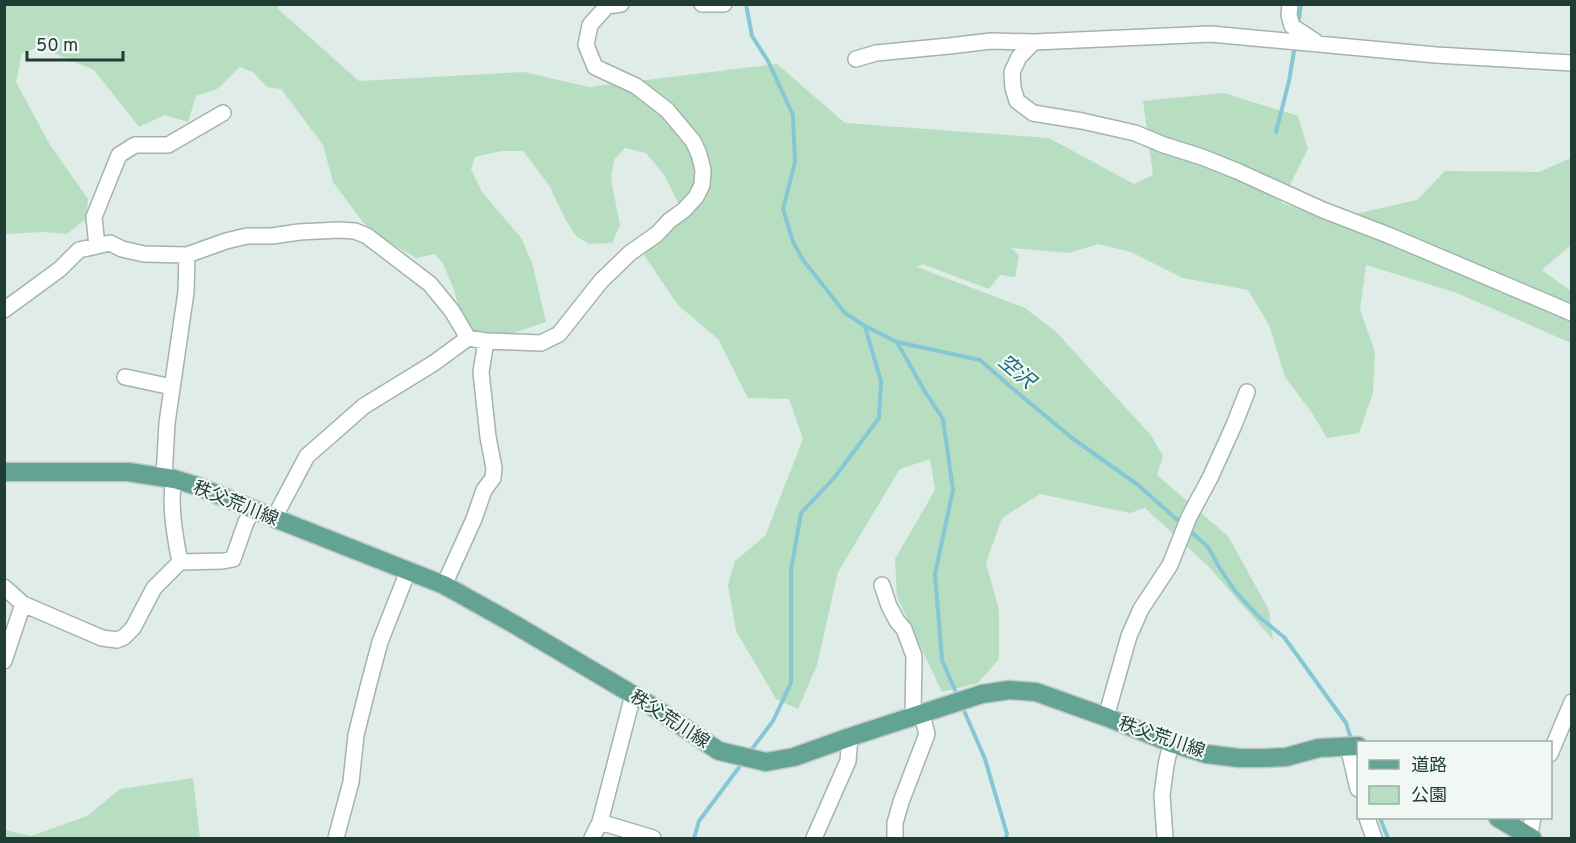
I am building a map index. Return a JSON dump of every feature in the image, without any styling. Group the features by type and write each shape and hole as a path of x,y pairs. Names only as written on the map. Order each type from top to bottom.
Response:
{"main road":[{"name":"秩父荒川線","path":"4,472 128,472 169,478 197,486 444,585 633,695 719,751 766,762 794,757 982,694 1009,690 1036,692 1206,754 1239,758 1286,757 1319,748 1353,746"},
{"path":"1500,819 1530,838"}],"street":[{"path":"274,518 307,456 364,406 434,363 468,338 541,344 559,334 601,281 630,253 657,234 696,197 702,185 703,170 693,141 667,110 636,86 595,67 586,45 590,25 607,6 621,4"},
{"path":"702,4 724,4"},
{"path":"1290,4 1289,15 1292,26 1319,44"},
{"path":"856,59 876,53 991,41 1034,42 1211,34 1436,55 1572,63"},
{"path":"1034,42 1018,57 1012,72 1017,101 1033,113 1082,120 1126,130 1202,157 1323,210 1572,313"},
{"path":"97,246 94,217 118,155 135,145 168,145 223,112"},
{"path":"4,310 60,269 79,250 110,243 122,249 144,254 187,255 247,236 272,236 314,231 355,231 367,236 430,284 452,311 468,338"},
{"path":"180,562 169,478 167,423 186,292 187,255"},
{"path":"444,585 474,519 484,490 493,478 495,468 488,437 481,372 486,341"},
{"path":"124,377 172,387"},
{"path":"1106,717 1129,636 1142,609 1170,565 1189,517 1210,478 1247,392"},
{"path":"4,587 23,604 102,638 117,640 133,628 154,588 180,562 233,559 246,522 254,509"},
{"path":"336,838 351,782 356,735 380,642 408,571"},
{"path":"882,585 889,606 904,629 914,656 917,716 927,734 901,802 895,823 895,838"},
{"path":"4,661 23,604"},
{"path":"592,838 600,822 633,695"},
{"path":"1552,752 1572,702"},
{"path":"814,838 848,761 850,737"},
{"path":"1165,838 1162,795 1171,743"},
{"path":"1353,746 1357,775"},
{"path":"1367,819 1374,838"},
{"path":"1530,838 1533,819"},
{"path":"600,822 653,838"}],"green space":[{"path":"5,5 278,5 278,9 359,81 524,72 589,87 777,64 845,123 1049,138 1134,184 1153,175 1143,101 1224,93 1298,116 1308,149 1281,203 1332,219 1417,200 1445,171 1539,172 1571,158 1571,245 1542,270 1571,291 1571,343 1457,293 1366,265 1360,310 1375,352 1373,393 1359,433 1327,438 1312,413 1285,377 1269,325 1248,290 1183,278 1131,252 1098,244 1069,253 1011,248 1019,255 1015,277 1000,275 989,289 922,264 917,267 1025,308 1056,332 1150,434 1163,456 1157,475 1228,536 1269,610 1273,640 1208,566 1145,508 1130,513 1040,494 1002,518 986,563 999,610 999,659 978,683 942,692 897,597 895,559 935,490 930,459 900,469 838,572 817,665 798,709 776,699 736,631 728,585 735,561 765,536 803,439 789,399 748,398 718,339 678,305 644,255 684,215 665,176 646,153 625,148 614,160 611,179 620,225 612,243 589,244 576,236 549,185 523,151 501,151 475,157 471,169 482,192 522,239 533,266 546,322 505,336 473,331 463,321 453,287 443,264 435,254 416,258 374,233 362,221 333,182 323,145 281,89 267,87 253,72 240,67 217,89 196,96 188,122 165,115 139,127 94,70 40,47 22,53 16,82 50,145 88,199 86,219 67,234 44,232 5,234"},
{"path":"193,778 200,838 5,838 5,830 31,836 87,816 120,789"}],"waterway":[{"name":"空沢","path":"746,4 752,36 768,61 793,115 795,162 783,209 793,242 803,260 845,313 897,342 980,360 1072,438 1138,485 1182,524"},
{"path":"1298,25 1301,4"},
{"path":"1276,132 1289,81 1295,45"},
{"path":"749,753 773,721 791,683 791,570 801,513 834,478 879,418 881,381 865,327"},
{"path":"897,342 943,419 953,490 935,574 942,660 958,697"},
{"name":"空沢","path":"1188,529 1208,547 1235,591 1259,617 1284,637 1346,723 1352,742"},
{"path":"962,706 985,759 1007,834 1006,838"},
{"path":"694,838 699,821 743,762"},
{"path":"1380,819 1388,838"}]}
